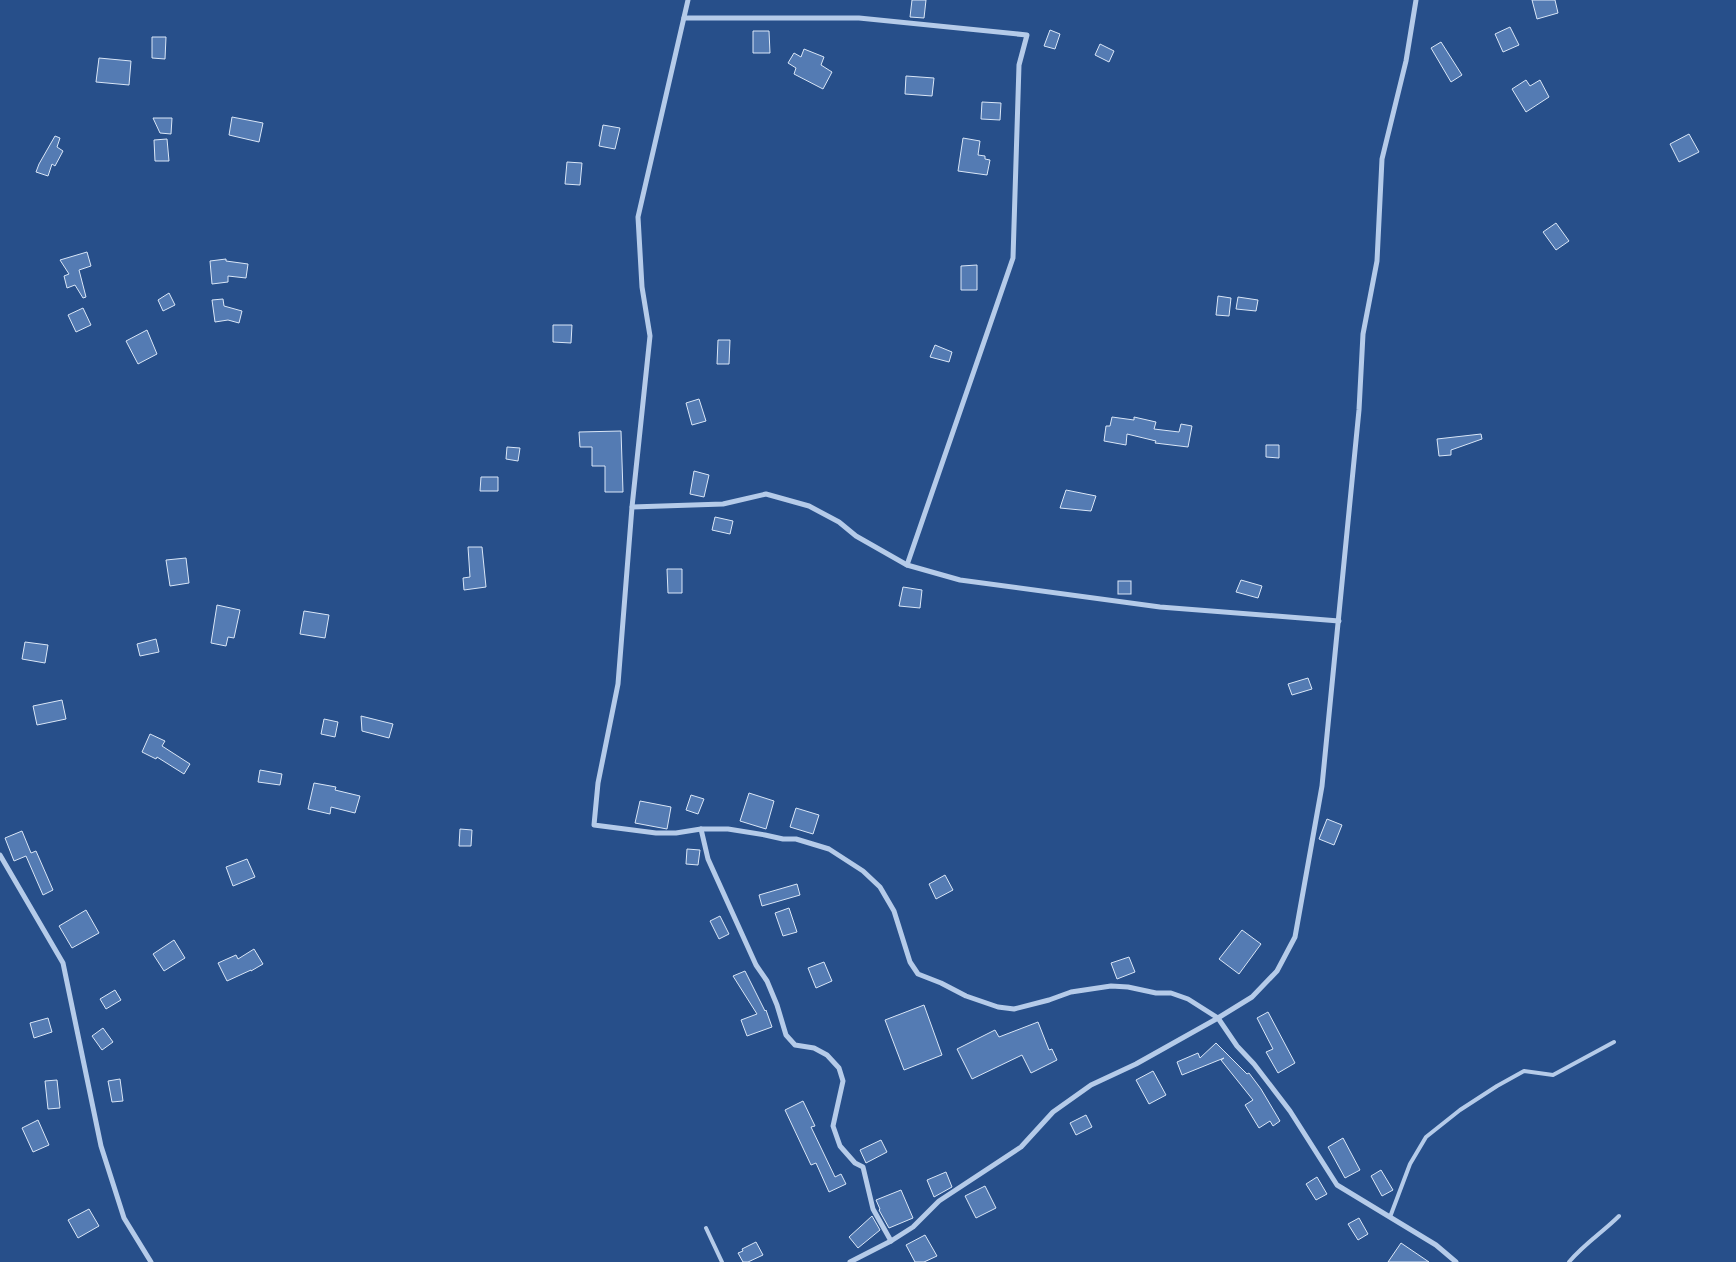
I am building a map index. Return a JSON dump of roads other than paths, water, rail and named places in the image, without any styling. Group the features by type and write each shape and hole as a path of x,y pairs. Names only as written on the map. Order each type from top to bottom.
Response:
{"street":[{"path":"688,0 638,217 642,287 650,336 632,507 618,684 598,783 594,825 656,833 728,829 805,842 829,849 863,871 876,883 888,900 898,921 901,937 910,962 918,974 966,996 998,1007 1014,1009 1071,992 1111,986 1128,986 1156,993 1171,993 1180,996 1218,1018 1237,1046 1254,1064 1290,1111 1337,1185 1436,1245 1456,1262"},
{"path":"850,1262 890,1242 913,1227 939,1201 1021,1147 1053,1112 1091,1086 1136,1064 1252,997 1277,971 1295,937 1322,786 1359,410 1363,334 1377,261 1382,159 1406,61 1416,0"},
{"path":"684,18 859,18 1027,35 1019,65 1013,258 907,565"},
{"path":"632,507 723,504 766,494 810,506 839,522 856,536 907,565 960,580 1160,607 1339,621"},
{"path":"701,829 708,859 756,965 770,987 786,1035 795,1045 814,1048 827,1055 839,1068 843,1081 833,1126 840,1146 855,1163 863,1167 873,1209 890,1242"},
{"path":"0,855 62,964 101,1146 124,1218 151,1262"},
{"path":"859,1262 865,1255"}],"lane":[{"path":"1390,1217 1410,1164 1426,1138 1460,1110 1497,1086 1524,1072 1552,1075 1614,1042"},
{"path":"1569,1262 1590,1240 1606,1229 1619,1216"},
{"path":"706,1228 722,1262"}]}
